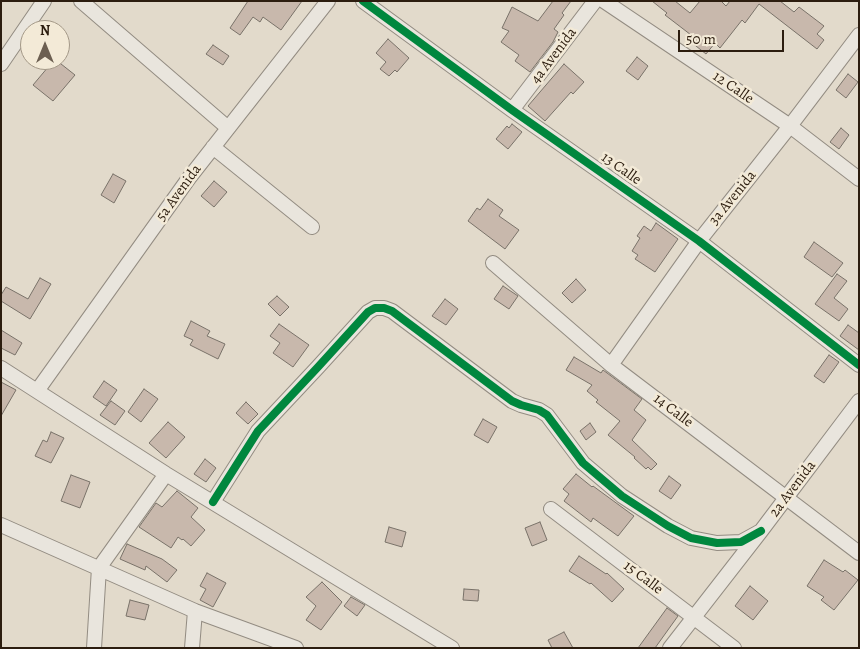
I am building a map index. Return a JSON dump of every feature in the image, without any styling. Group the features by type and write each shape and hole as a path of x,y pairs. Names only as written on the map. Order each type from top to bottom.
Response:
{"street":[{"path":"1,64 44,1"},
{"path":"81,1 228,128"},
{"name":"5a Avenida","path":"37,391 188,178 328,1"},
{"name":"13 Calle","path":"363,1 512,110 698,241 859,366"},
{"name":"4a Avenida","path":"512,110 596,1"},
{"name":"12 Calle","path":"604,1 790,126 859,179"},
{"name":"3a Avenida","path":"612,365 698,241 790,126 859,35"},
{"path":"213,148 312,227"},
{"name":"14 Calle","path":"493,263 612,365 859,553"},
{"path":"213,502 258,430 368,312 375,308 384,308 392,311 512,401 539,410 547,415 583,463 622,496 668,526 691,538 717,543 741,542 761,531"},
{"path":"1,368 166,474 452,648"},
{"name":"2a Avenida","path":"670,648 787,498 859,401"},
{"path":"94,648 99,568 166,474"},
{"name":"15 Calle","path":"551,509 734,648"},
{"path":"1,525 195,611 296,648"},
{"path":"192,648 195,611"}],"building":[{"path":"248,1 302,1 281,30 263,17 260,22 253,17 240,35 230,28"},
{"path":"553,1 571,1 554,29 558,32 553,42 530,72 515,61 519,55 501,42 509,31 502,28 512,7 538,21"},
{"path":"652,1 675,1 690,13 700,1 721,1 726,6 730,1 780,1 794,12 799,7 824,26 817,34 824,40 817,49 759,4 745,23 742,20 720,48 715,43 706,54 691,42 695,38 665,15 667,13"},
{"path":"388,39 409,58 397,72 395,70 389,76 380,69 386,62 376,53"},
{"path":"213,45 229,56 223,65 206,54"},
{"path":"637,57 648,66 638,80 626,71"},
{"path":"564,64 584,82 573,94 571,92 545,121 528,106"},
{"path":"46,70 69,70 75,75 53,101 33,85"},
{"path":"848,74 858,82 846,98 836,90"},
{"path":"512,124 522,132 508,149 496,139 507,126 509,128"},
{"path":"841,128 849,135 839,149 830,142"},
{"path":"113,174 126,181 114,203 101,195"},
{"path":"214,181 227,192 214,207 201,196"},
{"path":"488,199 503,210 499,216 519,230 505,249 468,221 477,208 480,210"},
{"path":"656,223 678,239 655,272 635,259 638,255 632,251 640,238 637,236 644,226 651,231"},
{"path":"814,242 843,263 832,277 804,257"},
{"path":"837,274 847,281 834,298 848,309 839,321 815,304"},
{"path":"40,278 51,284 30,319 1,301 1,295 6,287 28,299"},
{"path":"576,279 586,290 572,303 562,293"},
{"path":"503,286 518,296 509,309 494,299"},
{"path":"277,296 289,307 280,316 268,304"},
{"path":"445,299 458,309 446,325 432,316"},
{"path":"191,321 210,331 207,336 225,344 218,359 190,345 193,340 184,336"},
{"path":"279,324 309,345 293,367 273,353 280,343 270,336"},
{"path":"848,325 859,333 859,350 840,336"},
{"path":"1,330 22,343 15,355 1,348"},
{"path":"829,355 839,362 824,383 814,376"},
{"path":"574,357 601,373 603,370 642,399 634,410 646,420 632,440 657,464 651,470 648,467 646,469 635,457 608,435 620,421 596,402 598,400 587,391 592,385 566,370"},
{"path":"104,381 117,390 106,406 93,397"},
{"path":"1,382 16,390 1,416"},
{"path":"144,389 158,399 141,422 128,412"},
{"path":"111,401 125,411 115,425 100,415"},
{"path":"246,402 258,414 248,424 236,413"},
{"path":"483,419 497,427 488,443 474,435"},
{"path":"168,422 185,437 166,458 149,443"},
{"path":"590,423 596,432 586,440 580,431"},
{"path":"51,432 64,438 51,463 35,456 43,440 47,442"},
{"path":"205,459 216,468 206,482 194,474"},
{"path":"576,474 634,516 618,536 593,518 591,522 564,501 569,494 563,489"},
{"path":"71,475 90,482 80,508 61,501"},
{"path":"669,476 681,485 671,499 659,491"},
{"path":"177,491 198,508 191,517 205,530 191,546 178,537 171,548 139,527 156,503 162,507"},
{"path":"540,522 547,540 532,546 525,528"},
{"path":"389,527 406,532 402,547 385,542"},
{"path":"127,544 162,559 177,570 167,582 146,566 145,570 120,559"},
{"path":"579,556 607,573 624,589 612,602 591,583 569,571"},
{"path":"824,560 843,572 845,570 858,580 834,610 821,600 824,597 807,586"},
{"path":"207,573 226,583 213,607 200,600 206,589 200,586"},
{"path":"322,582 342,602 321,630 306,620 316,606 306,597"},
{"path":"750,586 768,601 753,620 735,606"},
{"path":"464,589 479,590 478,601 463,600"},
{"path":"351,597 365,605 357,616 344,606"},
{"path":"130,600 149,605 145,620 126,616"},
{"path":"667,608 678,616 655,648 638,648"},
{"path":"564,632 573,648 552,648 548,640"}],"cycle path":[{"path":"363,1 512,110 699,241 859,365"},
{"path":"213,502 258,431 368,312 375,308 384,308 392,311 512,401 539,410 547,415 583,463 622,496 668,526 691,538 717,543 741,542 761,531"}]}
